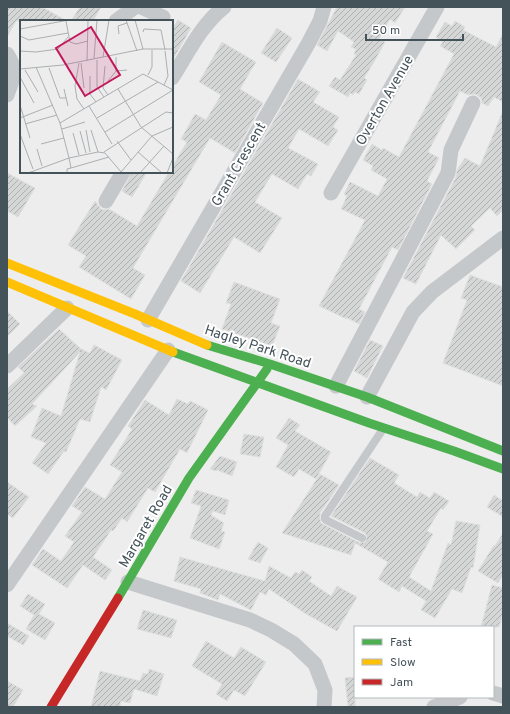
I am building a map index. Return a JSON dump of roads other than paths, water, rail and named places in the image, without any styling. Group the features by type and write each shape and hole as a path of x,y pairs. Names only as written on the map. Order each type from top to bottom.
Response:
{"main road":[{"name":"Hagley Park Road","path":"7,263 148,320 200,343 270,364 367,397 503,451"},
{"path":"7,282 168,350 383,428 454,450 503,469"},
{"name":"Margaret Road","path":"51,707 128,582 189,478 270,364"}],"street":[{"path":"117,20 135,7"},
{"path":"141,7 163,17"},
{"path":"173,76 204,27 224,7"},
{"name":"Grant Crescent","path":"148,320 308,44 320,21 324,7"},
{"name":"Overton Avenue","path":"331,193 437,7"},
{"path":"7,54 17,67 7,95"},
{"path":"336,386 448,173 451,150 473,103"},
{"path":"106,201 122,173"},
{"path":"367,397 413,312 432,292 503,238"},
{"path":"7,366 67,308"},
{"path":"7,585 168,350"},
{"path":"128,582 250,620 272,630 294,644 315,664 325,690 324,707"},
{"path":"434,707 457,698"}],"lane":[{"path":"362,538 326,520 325,516 383,428"}]}
